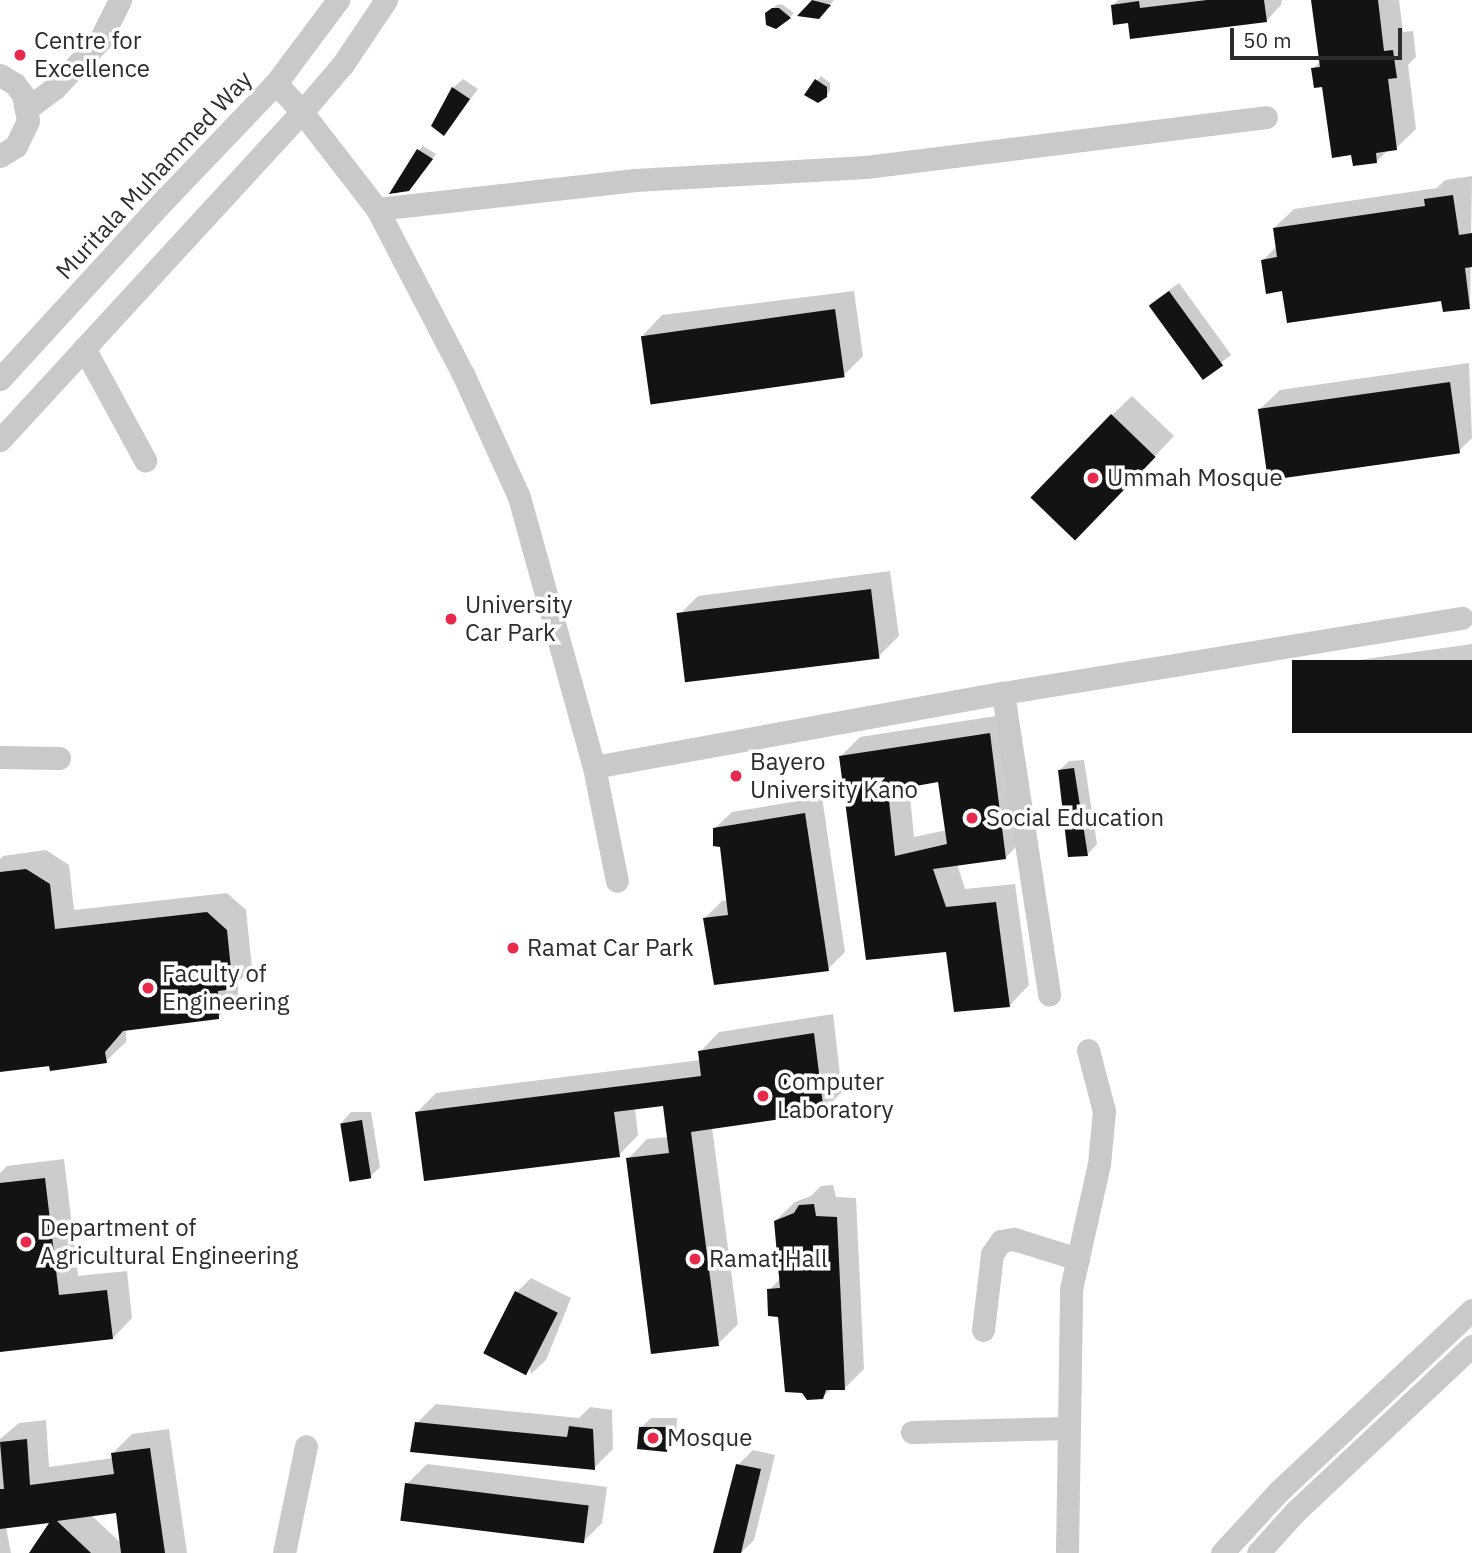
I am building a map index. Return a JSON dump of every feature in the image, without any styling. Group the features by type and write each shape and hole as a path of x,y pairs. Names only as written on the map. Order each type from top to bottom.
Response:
{"street":[{"path":"28,108 55,88 100,40 120,0"},
{"name":"Muritala Muhammed Way","path":"0,379 276,83 338,0"},
{"path":"0,440 235,188 302,112 343,64 386,0"},
{"path":"0,75 15,83 28,108 24,135 16,146 0,156"},
{"path":"276,83 302,112 377,209 463,374 519,497 594,767 617,881"},
{"path":"377,209 635,180 866,167 1266,117"},
{"path":"84,348 145,460"},
{"path":"594,767 1003,693 1462,618"},
{"path":"1003,693 1049,995"},
{"path":"0,757 59,758"},
{"path":"1067,1553 1071,1289 1099,1164 1104,1111 1088,1050"},
{"path":"983,1330 992,1254 1001,1241 1014,1239 1078,1259"},
{"path":"1222,1553 1278,1492 1472,1310"},
{"path":"1258,1553 1296,1511 1472,1346"},
{"path":"912,1432 1069,1428"},
{"path":"284,1553 306,1446"},
{"path":"1278,1492 1296,1511"}],"building":[{"path":"812,0 831,5 819,19 797,16"},
{"path":"1207,0 1264,0 1267,22 1130,39 1128,23 1113,25 1111,5 1139,1 1140,8"},
{"path":"1311,0 1378,0 1384,51 1393,50 1397,78 1388,79 1397,150 1376,153 1377,163 1353,166 1351,155 1332,158 1322,87 1314,88 1311,68 1320,67"},
{"path":"772,8 779,8 791,18 776,29 766,25 765,13"},
{"path":"815,79 827,87 827,97 818,103 804,95"},
{"path":"452,87 470,99 444,136 431,126"},
{"path":"417,149 433,159 409,191 389,194"},
{"path":"1453,195 1459,235 1472,233 1472,267 1465,268 1470,309 1443,312 1441,301 1287,323 1282,291 1266,294 1261,260 1277,257 1273,228 1425,206 1424,199"},
{"path":"1169,291 1223,365 1203,380 1149,306"},
{"path":"835,309 845,377 651,405 641,336"},
{"path":"1450,382 1460,453 1268,480 1258,409"},
{"name":"Ummah Mosque","path":"1111,414 1156,457 1075,541 1030,497"},
{"path":"871,589 880,658 685,682 676,613"},
{"path":"1292,660 1472,660 1472,733 1292,733"},
{"path":"990,733 1006,859 933,869 946,907 996,902 1010,1007 954,1012 946,952 866,960 839,756","holes":["938,782 947,844 895,856 888,791"]},
{"path":"1074,768 1088,856 1068,857 1058,770"},
{"path":"805,813 829,971 714,985 703,918 728,915 720,847 713,846 713,828"},
{"path":"26,869 50,884 55,929 207,912 227,930 233,989 218,991 219,1019 123,1031 105,1052 107,1063 50,1071 49,1066 0,1072 0,872"},
{"path":"814,1033 824,1113 691,1132 719,1346 651,1354 626,1158 669,1153 663,1106 614,1112 620,1157 424,1181 415,1112 701,1076 698,1051"},
{"path":"362,1120 371,1178 350,1182 340,1123"},
{"name":"Department of Agricultural Engineering","path":"45,1178 59,1295 107,1290 113,1339 0,1352 0,1183"},
{"path":"814,1204 816,1216 837,1217 845,1390 826,1390 823,1399 807,1400 802,1393 785,1392 778,1317 768,1316 767,1289 780,1288 774,1221 794,1213 799,1205"},
{"path":"515,1291 558,1313 526,1375 483,1353"},
{"path":"415,1422 567,1437 569,1426 593,1429 595,1470 410,1452"},
{"name":"Mosque","path":"639,1427 668,1427 667,1452 637,1449"},
{"path":"27,1439 30,1485 114,1474 111,1453 150,1448 165,1553 121,1553 116,1513 57,1521 91,1553 29,1553 49,1523 0,1529 0,1489 4,1489 0,1442"},
{"path":"736,1464 761,1469 741,1553 713,1553"},
{"path":"405,1483 589,1506 584,1543 400,1521"}],"place":[{"name":"Centre for Excellence","path":"20,55"},
{"name":"Ummah Mosque","path":"1093,478"},
{"name":"University Car Park","path":"451,619"},
{"name":"Bayero University Kano","path":"736,776"},
{"name":"Social Education","path":"972,818"},
{"name":"Ramat Car Park","path":"513,948"},
{"name":"Faculty of Engineering","path":"148,988"},
{"name":"Computer Laboratory","path":"763,1096"},
{"name":"Department of Agricultural Engineering","path":"26,1242"},
{"name":"Ramat Hall","path":"695,1259"},
{"name":"Mosque","path":"653,1438"}]}
